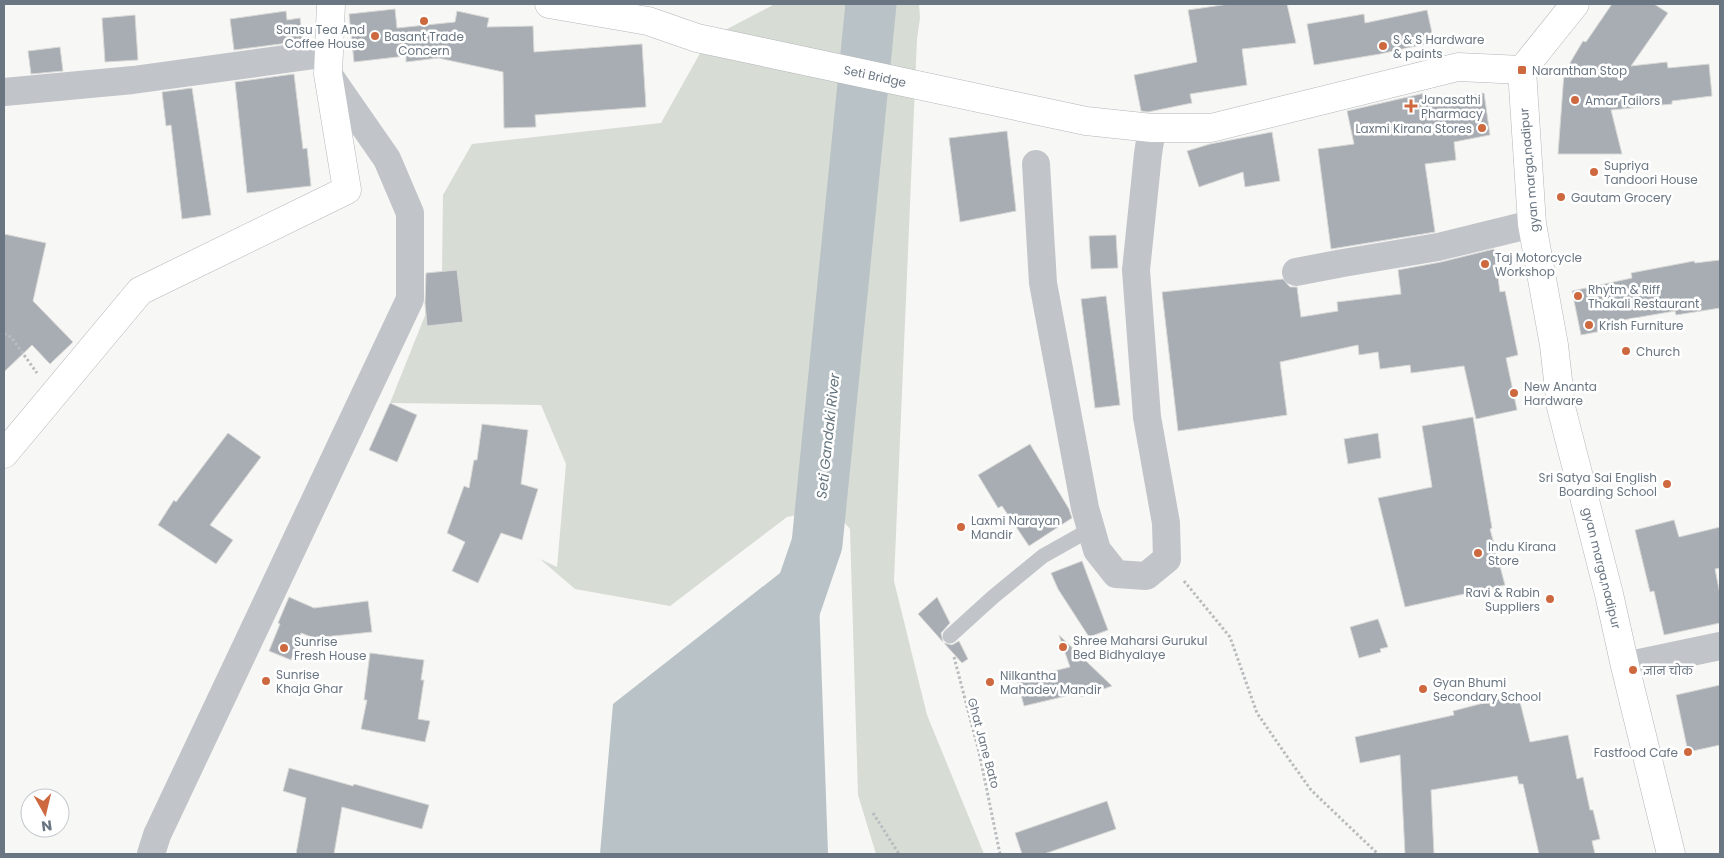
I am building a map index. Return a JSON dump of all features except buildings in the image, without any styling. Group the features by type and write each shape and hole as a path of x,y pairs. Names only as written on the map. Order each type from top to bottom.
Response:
{"main road":[{"path":"4,454 140,290 347,190 329,63 331,4"},
{"name":"Seti Bridge","path":"550,4 648,21 697,38 1086,121 1152,128 1210,128 1458,67 1522,70"},
{"path":"1522,70 1575,4"},
{"name":"gyan marga,nadipur","path":"1522,70 1532,224 1554,346 1560,407 1610,594 1625,666 1671,854"}],"street":[{"path":"4,92 329,63 387,158 410,213 410,299 157,835 151,854"},
{"path":"1036,164 1043,283 1085,508 1098,550 1116,574 1146,576 1167,559 1166,524 1147,417 1136,270 1152,128"},
{"path":"1296,272 1438,247 1532,224"},
{"path":"1625,666 1720,646"}],"lane":[{"path":"950,636 993,597 1043,556 1091,529"}],"path":[{"path":"4,334 11,337 53,396"},
{"path":"1167,559 1230,637 1257,713 1286,756 1311,790 1378,854"},
{"name":"Ghat Jane Bato","path":"950,636 958,676 980,752 1000,854"},
{"path":"873,814 898,854"}],"shaded area":[{"path":"775,4 919,4 920,18 917,39 894,581 927,715 984,854 876,854 858,795 850,529 832,508 787,517 670,606 575,589 540,559 557,567 566,464 541,405 390,403 442,273 443,195 472,144 661,123 708,39"},
{"path":"817,544 828,854 600,854 613,704"}],"waterway":[{"name":"Seti Gandaki River","path":"794,611 817,544 871,4"}],"place":[{"name":"Basant Trade Concern","path":"424,21"},
{"name":"Sansu Tea And Coffee House","path":"375,36"},
{"name":"S & S Hardware & paints","path":"1383,46"},
{"name":"Naranthan Stop","path":"1522,70"},
{"name":"Amar Tailors","path":"1575,100"},
{"name":"Janasathi Pharmacy","path":"1411,106"},
{"name":"Laxmi Kirana Stores","path":"1482,128"},
{"name":"Supriya Tandoori House","path":"1594,172"},
{"name":"Gautam Grocery","path":"1561,197"},
{"name":"Taj Motorcycle Workshop","path":"1485,264"},
{"name":"Rhytm & Riff Thakali Restaurant","path":"1578,296"},
{"name":"Krish Furniture","path":"1589,325"},
{"name":"Church","path":"1626,351"},
{"name":"New Ananta Hardware","path":"1514,393"},
{"name":"Sri Satya Sai English Boarding School","path":"1667,484"},
{"name":"Laxmi Narayan Mandir","path":"961,527"},
{"name":"Indu Kirana Store","path":"1478,553"},
{"name":"Ravi & Rabin Suppliers","path":"1550,599"},
{"name":"Shree Maharsi Gurukul Bed Bidhyalaye","path":"1063,647"},
{"name":"Sunrise Fresh House","path":"284,648"},
{"name":"ज्ञान चोक","path":"1633,670"},
{"name":"Sunrise Khaja Ghar","path":"266,681"},
{"name":"Nilkantha Mahadev Mandir","path":"990,682"},
{"name":"Gyan Bhumi Secondary School","path":"1423,689"},
{"name":"Fastfood Cafe","path":"1688,752"}]}
